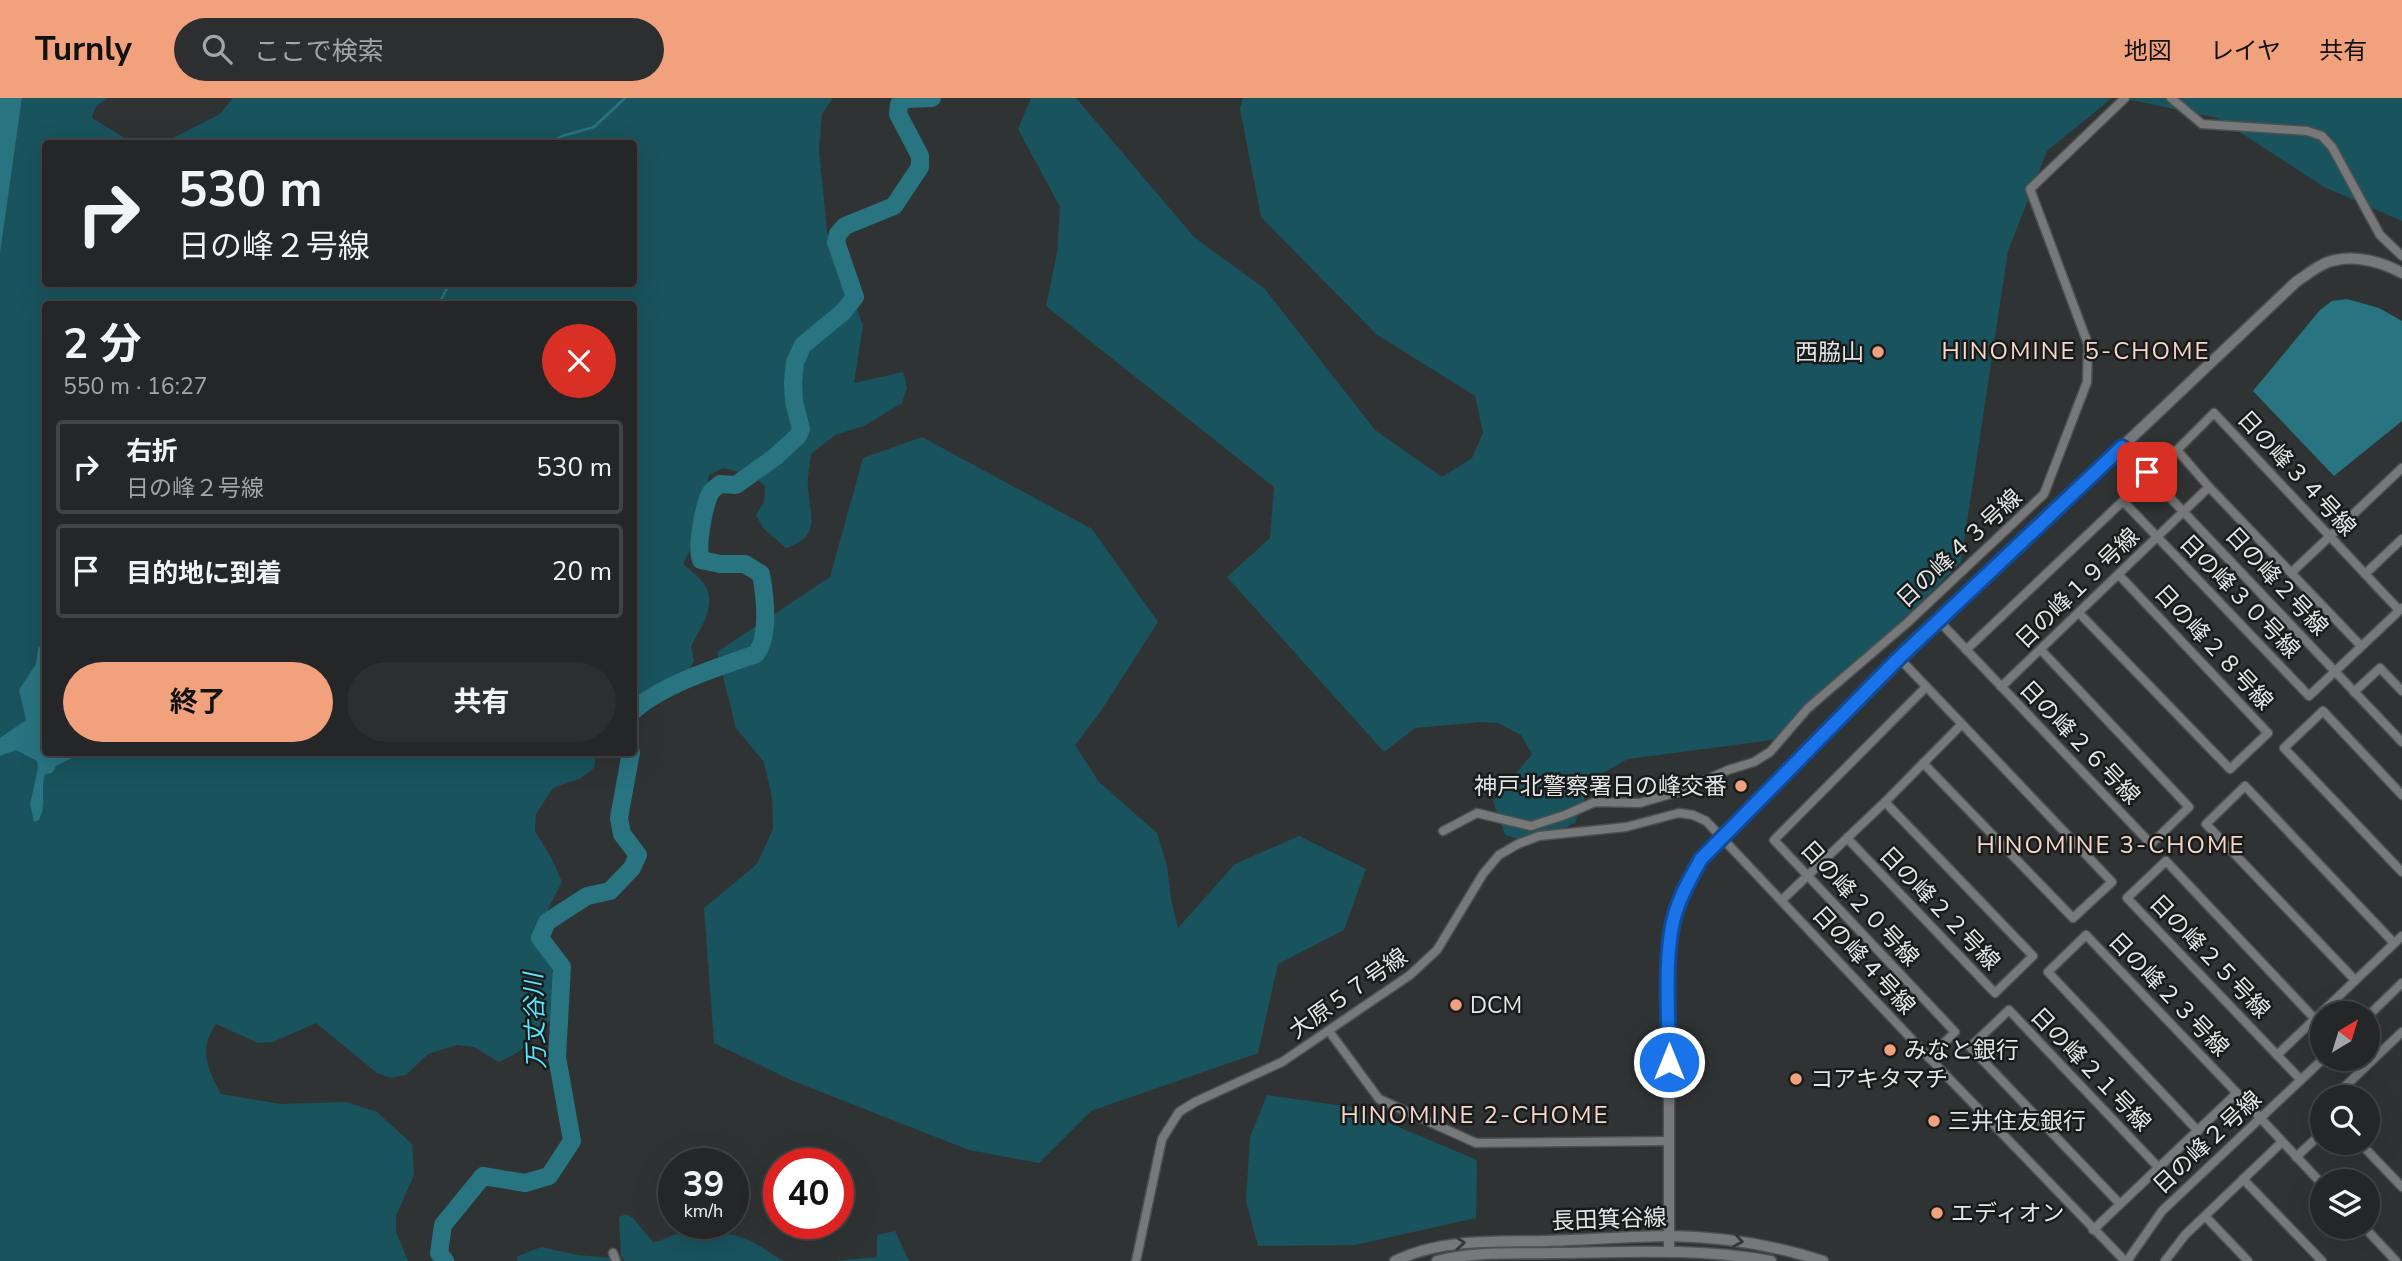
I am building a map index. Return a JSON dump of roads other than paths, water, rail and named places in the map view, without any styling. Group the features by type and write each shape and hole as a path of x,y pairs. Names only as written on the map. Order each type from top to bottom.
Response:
{"street":[{"name":"日の峰４３号線","path":"1565,815 1595,802 1640,803 1681,792 1728,770 1754,762 1770,752 1808,708 1907,624 2044,494 2087,382 2088,344 2030,189 2125,98"},
{"path":"2171,98 2202,124 2307,131 2322,136 2332,148 2380,235 2402,256"},
{"path":"1669,1252 1669,956 1675,915 1686,886 1701,859 1899,658 2296,282 2336,260 2363,260 2388,265 2402,273"},
{"name":"日の峰３４号線","path":"2361,646 2177,450 2214,413 2401,609"},
{"name":"日の峰２号線","path":"2122,447 2402,742"},
{"path":"2291,573 2402,468"},
{"name":"日の峰１９号線","path":"2001,687 2209,487"},
{"name":"日の峰３０号線","path":"1966,650 2123,501 2309,696 2335,671"},
{"path":"2365,574 2402,538"},
{"name":"日の峰２８号線","path":"2079,613 2230,769 2268,733 2119,575"},
{"path":"2335,671 2401,609"},
{"name":"日の峰２６号線","path":"1940,622 2151,844 2189,807 2041,650"},
{"path":"1899,658 2112,882 2073,918 1923,763"},
{"path":"2354,692 2380,668 2402,691"},
{"name":"日の峰２０号線","path":"1926,687 1774,840 1955,1032 1929,1058"},
{"path":"2402,795 2323,711 2284,748 2402,872"},
{"path":"1782,900 1962,724"},
{"path":"2355,980 2206,824 2245,786 2394,943"},
{"name":"日の峰２２号線","path":"1847,838 1995,993 2005,984 2033,956 1885,802"},
{"path":"1443,831 1477,813 1531,826 1565,815 1564,832"},
{"name":"大原５７号線","path":"1137,1258 1162,1139 1179,1112 1282,1062 1410,975 1437,950 1483,874 1499,855 1539,836 1626,827 1679,813 1693,814 1706,821 1722,836"},
{"name":"日の峰４号線","path":"1722,836 1929,1058 2126,1261"},
{"name":"日の峰２５号線","path":"2277,1055 2127,898 2166,861 2310,1013"},
{"name":"日の峰２３号線","path":"2198,1131 2048,972 2086,935 2237,1093"},
{"path":"2333,1001 2402,936"},
{"path":"2380,1004 2402,983"},
{"name":"日の峰２１号線","path":"2120,1204 1970,1047 2009,1010 2159,1168"},
{"path":"2301,1080 2277,1055 2310,1023"},
{"path":"1329,1031 1379,1099 1476,1143 1668,1142"},
{"path":"2347,1085 2402,1032"},
{"name":"日の峰２号線","path":"2126,1261 2162,1211 2310,1071"},
{"path":"2093,1230 2237,1093 2310,1172"},
{"path":"2165,1261 2185,1235 2282,1142"},
{"path":"2296,1157 2310,1144"},
{"path":"2371,1155 2402,1187"},
{"path":"2243,1179 2322,1261"},
{"path":"2205,1216 2248,1261"},
{"name":"長田箕谷線","path":"1395,1261 1407,1255 1449,1244 1670,1236 1764,1245 1824,1261"},
{"path":"2375,1239 2396,1261"},
{"name":"長田箕谷線","path":"1437,1261 1479,1255 1669,1252 1712,1253 1771,1261"}],"waterway":[{"path":"556,140 594,127 625,98"},
{"name":"万丈谷川","path":"637,708 676,684 756,654 760,646 765,627 761,574 745,564 720,564 701,560 700,536 706,506 711,492 720,484 736,485 775,457 798,436 801,429 794,402 795,362 803,345 843,312 855,297 836,242 838,234 845,226 894,206 920,167 920,156 898,114 899,104 906,99 932,98"},
{"path":"440,301 448,287"},
{"name":"万丈谷川","path":"445,1261 439,1253 443,1225 483,1176 525,1183 549,1176 572,1141 557,1057 562,967 540,938 547,922 587,896 610,891 632,868 638,855 622,834 619,818 630,756"}],"place":[{"name":"西脇山","path":"1878,352"},
{"name":"神戸北警察署日の峰交番","path":"1741,786"},
{"name":"DCM","path":"1456,1005"},
{"name":"みなと銀行","path":"1890,1050"},
{"name":"コアキタマチ","path":"1796,1079"},
{"name":"三井住友銀行","path":"1934,1121"},
{"name":"エディオン","path":"1937,1213"}],"district":[{"name":"HINOMINE 5-CHOME","path":"2076,351"},
{"name":"HINOMINE 3-CHOME","path":"2111,845"},
{"name":"HINOMINE 2-CHOME","path":"1475,1115"}]}
